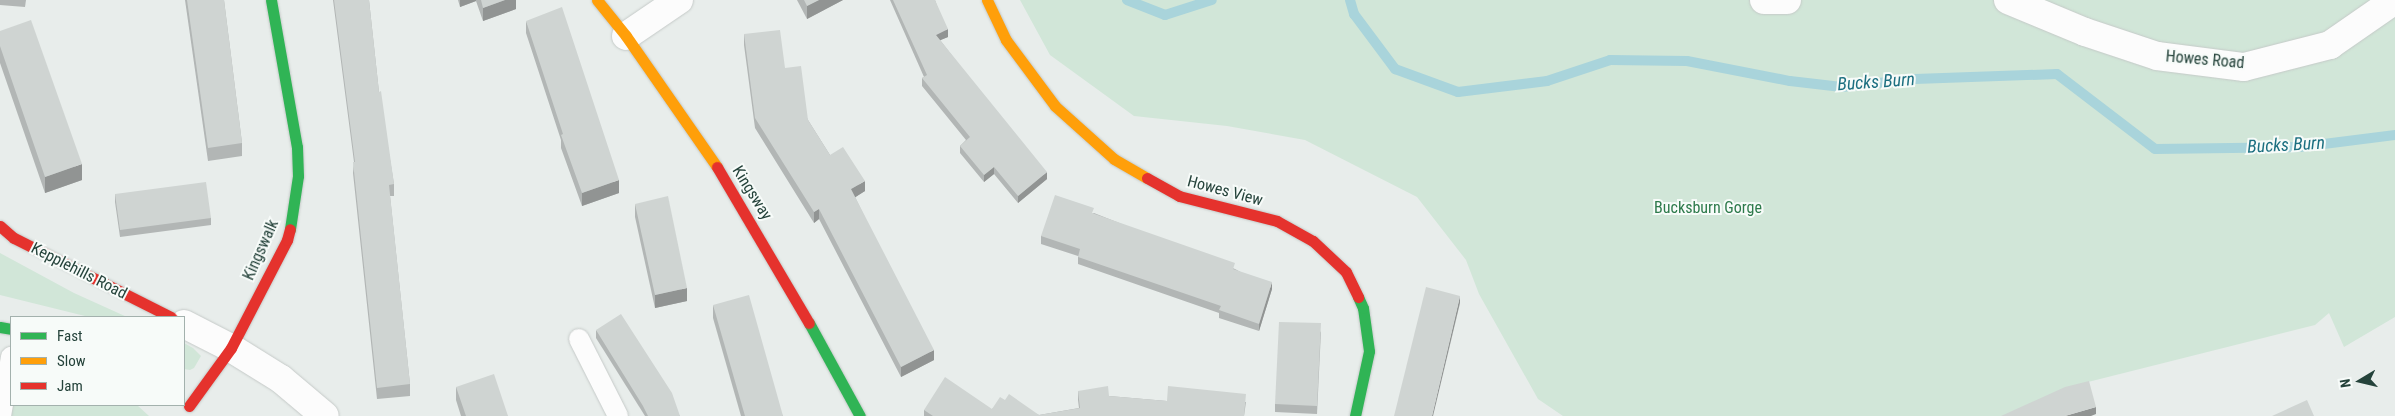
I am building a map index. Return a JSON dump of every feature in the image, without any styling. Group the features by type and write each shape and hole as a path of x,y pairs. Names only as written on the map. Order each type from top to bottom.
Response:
{"street":[{"name":"Kingswalk","path":"186,404 231,348 287,240 296,199 297,147 271,0"},
{"name":"Kingsway","path":"596,0 626,36 731,188 808,320 860,416"},
{"path":"626,36 679,0"},
{"name":"Howes View","path":"987,0 1006,40 1055,106 1114,159 1179,196 1277,222 1313,241 1346,272 1363,308 1369,351 1355,416"},
{"path":"1764,0 1787,0"},
{"name":"Howes Road","path":"2008,0 2085,32 2157,56 2244,67 2330,45 2395,0"},
{"name":"Kepplehills Road","path":"0,226 14,238 169,316"},
{"path":"185,325 231,348 281,379 325,416"},
{"path":"186,404 200,416"}],"lane":[{"path":"580,339 618,416"},
{"path":"1,416 10,363"}],"green space":[{"name":"Bucksburn Gorge","path":"1020,0 2395,0 2395,317 2344,347 2329,313 2315,325 2088,382 2007,416 1563,416 1538,399 1479,294 1466,260 1417,197 1305,140 1227,126 1134,116 1050,55"},
{"path":"0,253 74,293 125,316 85,316 0,295"},
{"path":"185,344 201,356 194,368 185,369"},
{"path":"13,406 138,406 149,416 11,416"}],"building":[{"path":"187,0 224,0 242,143 208,148"},
{"path":"334,0 369,0 379,92 381,91 394,184 389,185 410,384 377,388 353,162 355,162"},
{"path":"481,0 505,0 483,8"},
{"path":"804,0 819,0 807,6"},
{"path":"893,0 935,0 948,29 936,35 1047,172 1018,196 994,167 984,175 960,146 970,137 922,78 927,75"},
{"path":"562,7 619,180 582,193 561,135 563,134 526,21"},
{"path":"31,20 82,164 45,177 0,46 0,31"},
{"path":"780,30 785,68 801,66 808,120 830,155 843,147 865,181 851,189 934,350 901,367 819,209 814,212 755,118 744,34"},
{"path":"206,182 211,218 120,230 115,194"},
{"path":"1055,195 1094,208 1092,213 1235,263 1233,269 1272,282 1259,324 1219,310 1221,306 1078,257 1080,249 1041,236"},
{"path":"668,196 687,288 655,295 635,204"},
{"path":"1426,287 1460,296 1432,416 1394,416"},
{"path":"749,295 783,416 745,416 713,305"},
{"path":"621,314 672,393 680,416 648,416 596,330"},
{"path":"1279,322 1321,323 1317,406 1275,404"},
{"path":"494,374 508,416 466,416 456,387"},
{"path":"945,377 992,409 1000,397 1005,400 1009,394 1039,415 1080,408 1078,391 1108,386 1109,396 1167,401 1168,386 1246,394 1244,416 933,416 924,410"},
{"path":"2089,381 2096,407 2065,416 2001,416 2065,387"},
{"path":"2307,400 2314,416 2272,416"}],"waterway":[{"name":"Bucks Burn","path":"1127,0 1165,15 1212,0"},
{"name":"Bucks Burn","path":"1350,0 1354,14 1395,69 1458,92 1547,81 1610,60 1687,61 1790,81 1842,87 1915,79 2057,74 2155,149 2300,147 2395,135"}],"traffic: fast":[{"path":"271,0 297,147 298,176 290,229"},
{"path":"1355,416 1369,351 1363,308 1358,297"},
{"path":"809,323 860,416"},
{"path":"0,327 10,329"}],"traffic: slow":[{"path":"597,0 626,36 717,167"},
{"path":"987,0 1006,40 1055,106 1114,159 1147,178"}],"traffic: jam":[{"path":"717,167 809,323"},
{"path":"1147,178 1179,196 1277,221 1313,241 1346,272 1358,297"},
{"path":"0,226 14,238 169,316"},
{"path":"189,406 231,348 287,240 290,229"}]}
